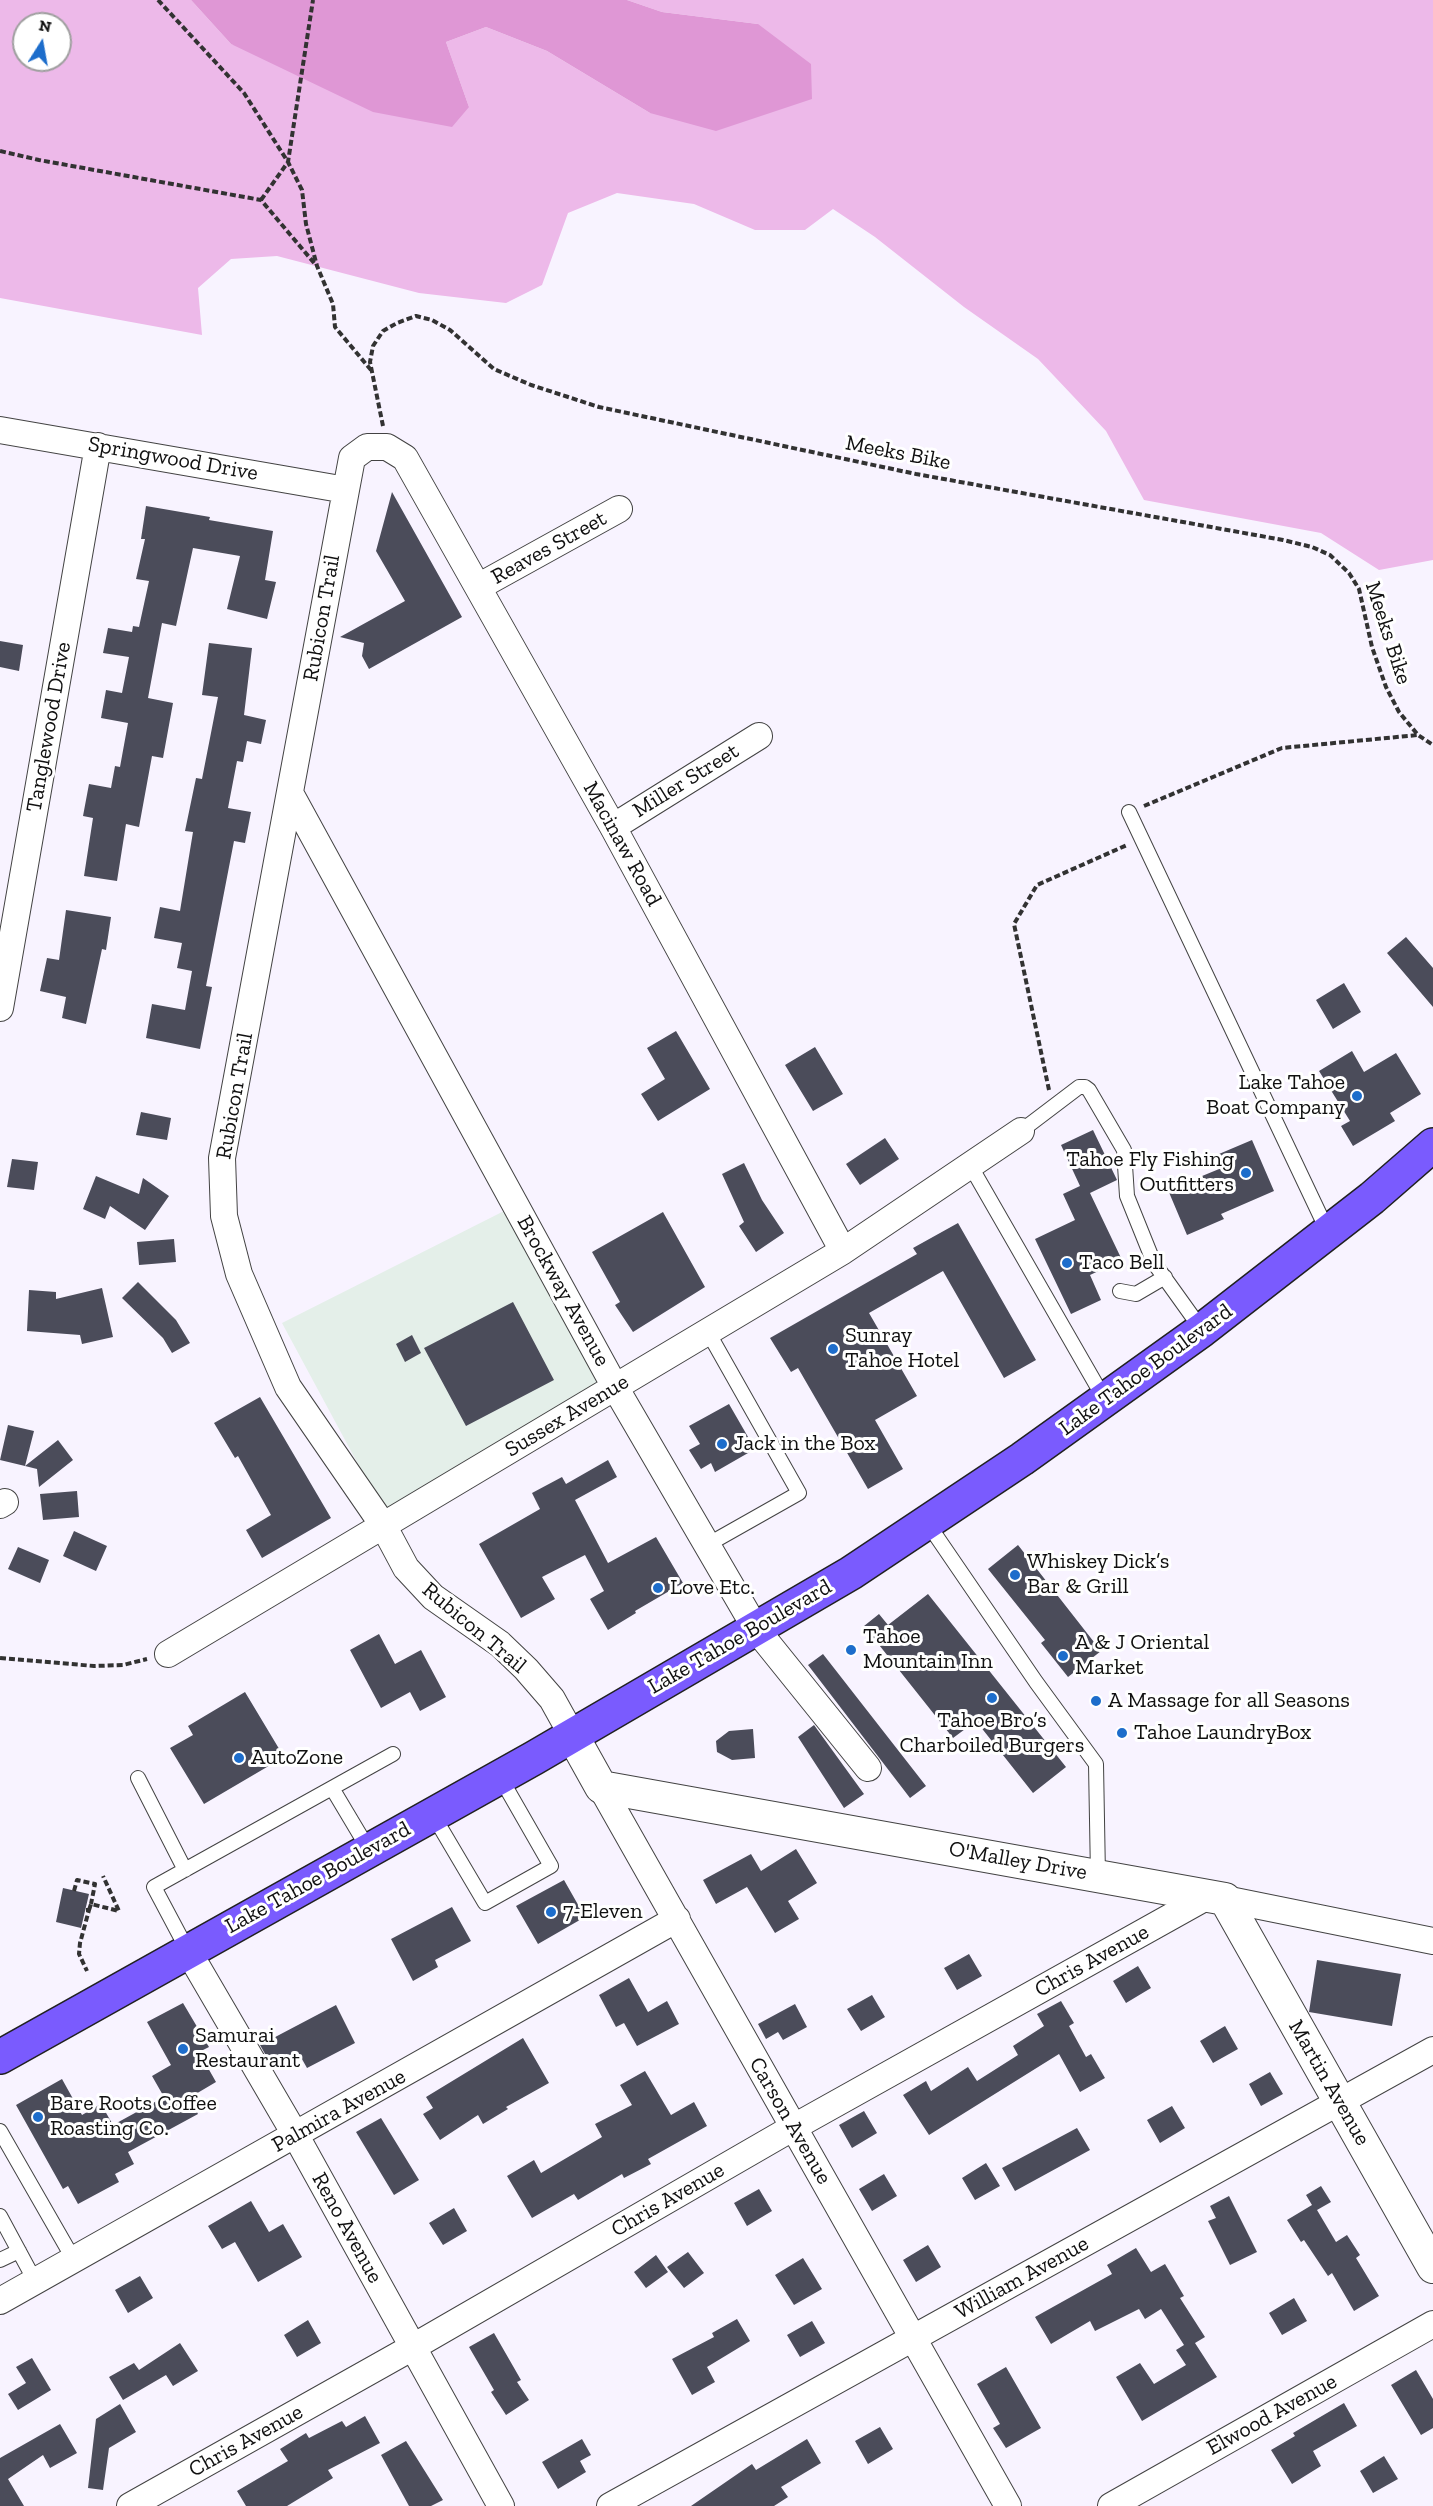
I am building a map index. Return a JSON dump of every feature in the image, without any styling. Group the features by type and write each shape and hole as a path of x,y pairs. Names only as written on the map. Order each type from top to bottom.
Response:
{"highway":[{"name":"Lake Tahoe Boulevard","path":"0,2057 500,1777 851,1573 928,1524 1202,1330 1328,1232 1433,1145"}],"street":[{"name":"Springwood Drive","path":"0,430 346,490"},
{"name":"Tanglewood Drive","path":"0,1008 98,446"},
{"name":"Rubicon Trail","path":"387,447 367,447 352,458 222,1158 224,1216 239,1274 288,1387 383,1525 406,1568 433,1597 500,1644 526,1669 552,1699 572,1735"},
{"name":"Macinaw Road","path":"387,447 405,458 613,827 843,1251"},
{"name":"Reaves Street","path":"478,587 619,509"},
{"name":"Miller Street","path":"613,827 759,736"},
{"name":"Brockway Avenue","path":"290,793 615,1387 756,1629 868,1768"},
{"name":"Sussex Avenue","path":"168,1654 843,1251 1021,1131"},
{"name":"Carson Avenue","path":"572,1735 1008,2506"},
{"name":"O'Malley Drive","path":"601,1787 1217,1898 1433,1941"},
{"name":"Martin Avenue","path":"1217,1898 1340,2101 1433,2267"},
{"name":"Chris Avenue","path":"130,2506 413,2347 794,2127 1217,1898"},
{"name":"Palmira Avenue","path":"0,2301 677,1920"},
{"name":"Reno Avenue","path":"188,1951 296,2136 501,2506"},
{"name":"William Avenue","path":"610,2506 1433,2050"},
{"name":"Elwood Avenue","path":"1111,2506 1433,2324"}],"lane":[{"path":"1129,812 1328,1232"},
{"path":"1021,1131 1079,1087 1089,1090 1124,1150 1127,1196 1154,1263 1202,1330"},
{"path":"970,1165 1105,1400"},
{"path":"1119,1291 1136,1294 1165,1277"},
{"path":"707,1545 799,1493 708,1332"},
{"path":"928,1524 1036,1682 1096,1764 1098,1876"},
{"path":"188,1951 154,1887 393,1754"},
{"path":"433,1815 485,1903 551,1866 500,1777"},
{"path":"138,1778 185,1870"},
{"path":"332,1788 369,1850"},
{"path":"0,2131 74,2259"},
{"path":"0,2216 35,2281"},
{"path":"0,2260 19,2252"}],"path":[{"path":"158,0 244,93 288,162 302,190 306,224 317,266 333,304 335,327 372,371"},
{"path":"261,200 288,162 313,0"},
{"path":"0,151 261,200 317,266"},
{"name":"Meeks Bike","path":"387,447 370,362 373,346 383,331 416,316 432,320 450,330 494,369 531,385 599,407 916,474 1312,547 1330,555 1349,573 1359,589 1372,647 1386,687 1399,712 1418,735 1433,746"},
{"path":"0,1658 94,1666 123,1665 168,1654"},
{"path":"91,1904 119,1911 103,1876"},
{"path":"74,1891 76,1880 95,1884 80,1943 79,1954 87,1971"}],"shaded area":[{"path":"0,0 191,0 231,44 469,107 446,42 486,27 547,51 650,113 758,24 662,12 627,0 1433,0 1433,560 1379,570 1321,533 1144,500 1106,431 1038,359 964,307 875,237 833,209 805,230 755,230 694,204 617,193 568,213 542,285 506,303 419,293 277,256 231,259 198,288 202,335 0,298"},
{"path":"191,0 627,0 662,12 758,24 811,64 812,99 716,131 650,113 547,51 486,27 446,42 469,107 452,127 373,112 231,44"},
{"path":"510,1208 607,1385 386,1516 282,1323"}],"building":[{"path":"392,492 462,617 369,669 362,656 364,643 340,637 405,601 376,551"},
{"path":"146,506 273,531 265,580 276,582 267,619 227,609 240,556 193,548 176,626 162,623 148,698 173,703 163,758 152,756 139,827 126,824 117,881 84,876 93,818 83,816 89,784 111,788 115,766 120,767 128,723 101,718 106,690 122,693 129,657 103,653 108,628 132,632 133,626 139,627 149,581 136,579 145,539 141,539"},
{"path":"0,641 23,645 19,671 0,667"},
{"path":"209,643 252,648 244,715 266,720 261,744 247,741 243,762 237,761 228,808 251,812 245,843 234,841 206,986 212,987 200,1049 146,1038 152,1004 185,1010 192,971 177,968 182,943 154,938 160,907 180,911 193,832 185,831 196,778 202,779 218,697 202,695"},
{"path":"66,910 111,917 106,950 102,949 86,1024 62,1018 66,997 40,991 47,958 59,960"},
{"path":"1406,937 1433,968 1433,1007 1387,953"},
{"path":"1344,983 1361,1012 1333,1029 1316,1000"},
{"path":"676,1031 710,1089 658,1121 641,1094 665,1079 647,1048"},
{"path":"815,1047 843,1094 813,1111 785,1065"},
{"name":"Lake Tahoe Boat Company","path":"1352,1051 1364,1072 1396,1053 1421,1094 1390,1113 1395,1121 1353,1146 1341,1126 1350,1121 1319,1071"},
{"path":"141,1112 171,1118 167,1140 136,1135"},
{"path":"1093,1130 1117,1180 1090,1193 1122,1260 1090,1275 1101,1300 1071,1314 1035,1239 1075,1220 1063,1194 1080,1186 1061,1145"},
{"path":"885,1138 899,1159 860,1185 846,1164"},
{"path":"1252,1140 1274,1191 1221,1214 1224,1219 1187,1235 1168,1190 1224,1167 1219,1154"},
{"path":"12,1159 38,1162 34,1190 7,1187"},
{"path":"744,1163 762,1200 784,1233 756,1252 739,1226 744,1222 722,1174"},
{"path":"96,1176 139,1194 143,1178 169,1196 145,1230 110,1206 105,1219 83,1209"},
{"path":"663,1212 705,1287 633,1332 615,1305 620,1302 592,1252"},
{"name":"Sunray Tahoe Hotel","path":"958,1223 1036,1360 1004,1378 943,1271 869,1313 917,1396 875,1420 903,1469 868,1489 798,1368 791,1372 770,1338 917,1254 913,1248"},
{"path":"174,1239 176,1262 139,1265 137,1242"},
{"path":"138,1282 176,1320 190,1343 172,1353 163,1338 122,1298"},
{"path":"102,1288 113,1337 82,1344 80,1335 27,1331 29,1290 56,1292 56,1299"},
{"path":"513,1302 554,1380 466,1426 424,1348"},
{"path":"412,1335 421,1353 405,1362 396,1344"},
{"path":"260,1397 331,1518 262,1558 246,1530 271,1515 238,1456 235,1458 214,1423"},
{"path":"729,1404 755,1449 715,1472 711,1463 701,1469 689,1450 700,1444 689,1426"},
{"path":"8,1425 34,1431 25,1466 0,1460"},
{"path":"58,1440 73,1460 39,1487 37,1469 25,1466"},
{"path":"608,1460 617,1477 575,1500 608,1563 656,1537 683,1583 608,1630 590,1599 604,1591 585,1555 542,1577 555,1599 521,1618 479,1544 540,1509 532,1493 562,1477 566,1484"},
{"path":"77,1491 79,1517 43,1520 40,1494"},
{"path":"74,1531 107,1546 96,1571 63,1556"},
{"path":"1018,1545 1101,1651 1068,1677 1041,1643 1045,1640 988,1569"},
{"path":"18,1547 49,1560 40,1583 8,1569"},
{"path":"928,1594 1066,1767 1033,1793 976,1721 953,1738 864,1626 879,1614 888,1625"},
{"path":"379,1634 395,1664 421,1650 446,1697 420,1711 410,1692 381,1708 350,1650"},
{"path":"823,1654 926,1786 910,1798 808,1665"},
{"path":"245,1692 284,1757 204,1804 170,1748 193,1735 188,1726"},
{"path":"814,1725 864,1794 844,1808 798,1737"},
{"path":"753,1729 755,1758 732,1760 717,1752 716,1741 729,1731"},
{"path":"796,1849 817,1883 788,1901 799,1919 775,1933 747,1887 716,1904 703,1880 751,1854 761,1871"},
{"name":"7-Eleven","path":"564,1880 585,1917 538,1944 516,1906"},
{"path":"63,1888 89,1894 81,1928 56,1922"},
{"path":"452,1907 471,1941 435,1960 438,1967 413,1981 391,1939"},
{"path":"969,1954 982,1976 957,1990 944,1968"},
{"path":"1317,1960 1401,1974 1392,2026 1309,2012"},
{"path":"1138,1966 1151,1988 1126,2003 1113,1981"},
{"path":"629,1978 648,2012 667,2001 679,2024 637,2046 624,2023 616,2027 599,1995"},
{"path":"872,1995 885,2017 861,2031 847,2009"},
{"path":"1061,2001 1074,2023 1069,2026 1086,2057 1091,2054 1105,2078 1080,2092 1059,2054 929,2135 903,2095 926,2081 931,2091 968,2067 977,2081 1018,2055 1013,2046 1044,2026 1037,2014"},
{"path":"183,2003 209,2047 199,2052 216,2082 189,2098 198,2114 128,2152 134,2164 115,2174 119,2182 78,2204 68,2186 63,2189 16,2105 62,2079 82,2115 101,2104 113,2125 164,2097 152,2076 171,2065 147,2022"},
{"path":"795,2004 807,2027 783,2040 778,2032 766,2039 758,2024"},
{"path":"336,2005 355,2043 307,2068 298,2052 272,2066 260,2045"},
{"path":"1225,2026 1238,2049 1213,2063 1200,2041"},
{"path":"523,2038 549,2083 506,2107 508,2109 483,2124 478,2115 440,2140 423,2114 433,2108 426,2097"},
{"path":"645,2071 671,2115 694,2102 707,2126 648,2159 651,2164 624,2178 622,2174 578,2200 574,2194 532,2218 507,2176 534,2160 541,2173 602,2137 595,2124 632,2105 620,2085"},
{"path":"1270,2072 1283,2094 1261,2106 1249,2084"},
{"path":"1172,2106 1185,2128 1160,2143 1147,2120"},
{"path":"864,2111 877,2133 852,2148 839,2125"},
{"path":"381,2118 419,2180 394,2195 356,2132"},
{"path":"1077,2128 1090,2150 1015,2191 1002,2168"},
{"path":"986,2163 1000,2186 975,2200 962,2178"},
{"path":"884,2174 897,2196 872,2211 859,2189"},
{"path":"1321,2186 1331,2202 1317,2210 1336,2242 1347,2235 1360,2255 1356,2258 1379,2296 1354,2311 1332,2273 1328,2276 1304,2240 1301,2242 1287,2220 1312,2205 1306,2195"},
{"path":"759,2189 772,2211 747,2226 734,2203"},
{"path":"1229,2196 1257,2252 1230,2265 1208,2221 1216,2218 1210,2206"},
{"path":"251,2201 269,2232 283,2224 302,2257 258,2282 235,2242 222,2249 208,2226"},
{"path":"454,2208 467,2231 443,2245 429,2223"},
{"path":"928,2245 941,2267 916,2282 903,2260"},
{"path":"1136,2248 1151,2272 1165,2264 1184,2296 1180,2298 1205,2337 1195,2343 1217,2377 1142,2421 1116,2377 1140,2363 1154,2384 1186,2365 1176,2350 1184,2345 1161,2309 1145,2319 1139,2309 1095,2331 1090,2321 1051,2344 1035,2317 1112,2274 1107,2265"},
{"path":"688,2252 704,2273 684,2288 667,2267"},
{"path":"656,2255 668,2272 646,2288 634,2272"},
{"path":"803,2258 822,2289 794,2305 775,2275"},
{"path":"140,2276 153,2298 128,2313 115,2290"},
{"path":"1294,2298 1307,2321 1282,2335 1269,2313"},
{"path":"737,2319 750,2341 707,2367 715,2382 692,2395 672,2359 714,2337 712,2333"},
{"path":"308,2320 321,2343 297,2357 284,2335"},
{"path":"812,2321 825,2343 800,2357 787,2335"},
{"path":"494,2333 521,2380 517,2382 529,2400 506,2415 491,2392 494,2390 469,2347"},
{"path":"180,2343 198,2371 173,2386 166,2375 123,2400 109,2377 134,2363 139,2370"},
{"path":"32,2358 51,2390 18,2410 8,2394 26,2383 16,2367"},
{"path":"1006,2367 1041,2428 1006,2448 993,2428 1000,2424 977,2384"},
{"path":"1416,2370 1433,2399 1433,2428 1421,2435 1391,2385"},
{"path":"1344,2403 1357,2426 1313,2451 1321,2466 1292,2484 1271,2450 1295,2436 1293,2433"},
{"path":"120,2404 136,2432 109,2448 103,2490 88,2488 96,2419"},
{"path":"365,2416 380,2443 328,2470 333,2478 287,2506 246,2506 237,2491 288,2461 280,2449 306,2433 309,2438 342,2421 346,2427"},
{"path":"60,2424 77,2453 50,2468 43,2455 8,2479 24,2506 0,2506 0,2458"},
{"path":"880,2427 893,2449 868,2464 855,2441"},
{"path":"582,2439 591,2455 580,2461 586,2472 558,2489 542,2462"},
{"path":"807,2439 821,2463 781,2487 788,2497 774,2506 691,2506 752,2464 756,2470"},
{"path":"406,2441 443,2500 431,2506 409,2506 381,2455"},
{"path":"1384,2456 1398,2479 1373,2493 1360,2471"}],"place":[{"name":"Lake Tahoe Boat Company","path":"1357,1096"},
{"name":"Tahoe Fly Fishing Outfitters","path":"1246,1173"},
{"name":"Taco Bell","path":"1067,1263"},
{"name":"Sunray Tahoe Hotel","path":"833,1349"},
{"name":"Jack in the Box","path":"722,1444"},
{"name":"Whiskey Dick’s Bar & Grill","path":"1015,1575"},
{"name":"Love Etc.","path":"658,1588"},
{"name":"Tahoe Mountain Inn","path":"851,1650"},
{"name":"A & J Oriental Market","path":"1063,1656"},
{"name":"Tahoe Bro’s Charboiled Burgers","path":"992,1698"},
{"name":"A Massage for all Seasons","path":"1096,1701"},
{"name":"Tahoe LaundryBox","path":"1122,1733"},
{"name":"AutoZone","path":"239,1758"},
{"name":"7-Eleven","path":"551,1912"},
{"name":"Samurai Restaurant","path":"183,2049"},
{"name":"Bare Roots Coffee Roasting Co.","path":"38,2117"}]}
